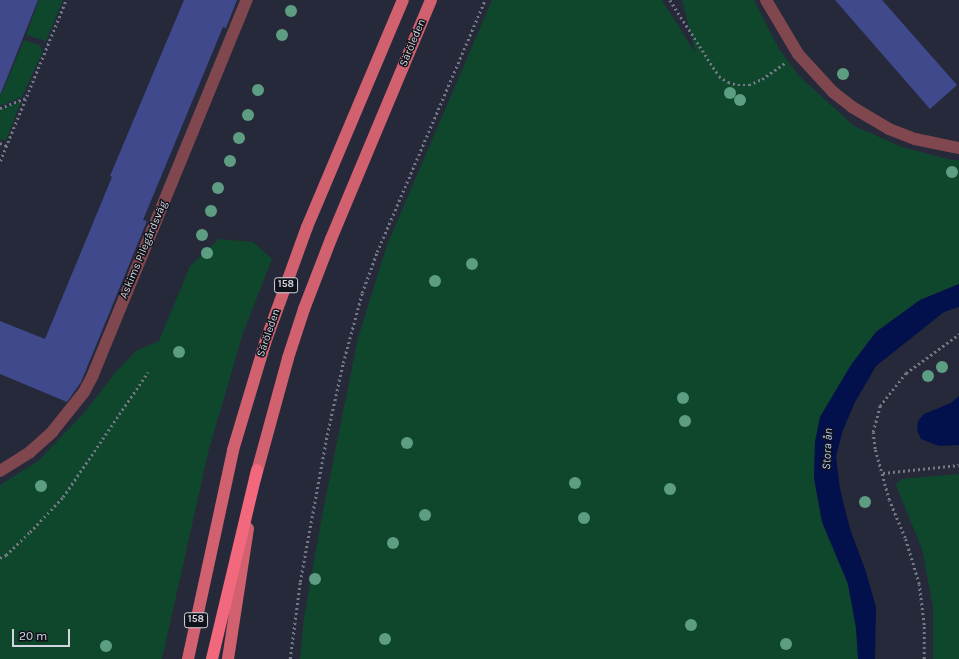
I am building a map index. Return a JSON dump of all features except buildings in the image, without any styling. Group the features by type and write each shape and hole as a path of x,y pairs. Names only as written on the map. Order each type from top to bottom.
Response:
{"highway":[{"path":"212,659 257,470"}],"main road":[{"name":"Säröleden","path":"188,659 233,450 265,343 307,227 403,0"},
{"name":"Säröleden","path":"228,659 257,470 288,358 304,309 331,239 431,0"}],"street":[{"name":"Askims Pilegårdsväg","path":"0,471 30,452 52,432 84,392 247,0"},
{"path":"766,0 798,54 833,92 868,118 915,139 959,148"}],"path":[{"path":"0,162 66,0"},
{"path":"290,659 300,582 327,435 343,363 362,293 377,252 485,0"},
{"path":"670,0 718,76 728,82 738,85 750,85 762,79 798,54"},
{"path":"0,108 26,98"},
{"path":"0,143 6,146"},
{"path":"924,659 924,625 919,584 905,538 889,500 883,473 875,449 873,432 880,406 906,373 959,334"},
{"path":"0,558 6,555 30,532 63,497 148,372"},
{"path":"883,473 959,465"}],"green space":[{"path":"39,0 63,0 46,41 26,35"},
{"path":"492,0 662,0 696,54 682,0 754,0 779,49 799,76 854,126 902,147 951,160 959,160 959,284 920,300 876,332 851,365 820,417 815,442 814,478 822,521 848,584 856,628 858,659 300,659 304,617 323,511 358,338 387,245"},
{"path":"24,40 39,45 43,51 22,97 0,106 0,93 2,93"},
{"path":"21,101 7,138 5,141 0,139 0,109"},
{"path":"219,239 253,242 272,259 243,333 209,449 162,659 0,659 0,485 38,461 83,414 115,373 136,351 159,341 190,266"},
{"path":"959,474 959,659 933,659 933,607 922,549 896,485 901,479"}],"water":[{"name":"Stora ån","path":"959,284 959,307 944,312 876,366 855,402 843,430 836,456 840,489 850,529 865,569 876,607 875,659 858,659 856,628 848,584 822,522 814,478 815,442 820,417 851,365 876,332 920,300"},
{"path":"959,396 959,445 939,446 921,439 917,430 918,421 924,414 951,403"}]}
